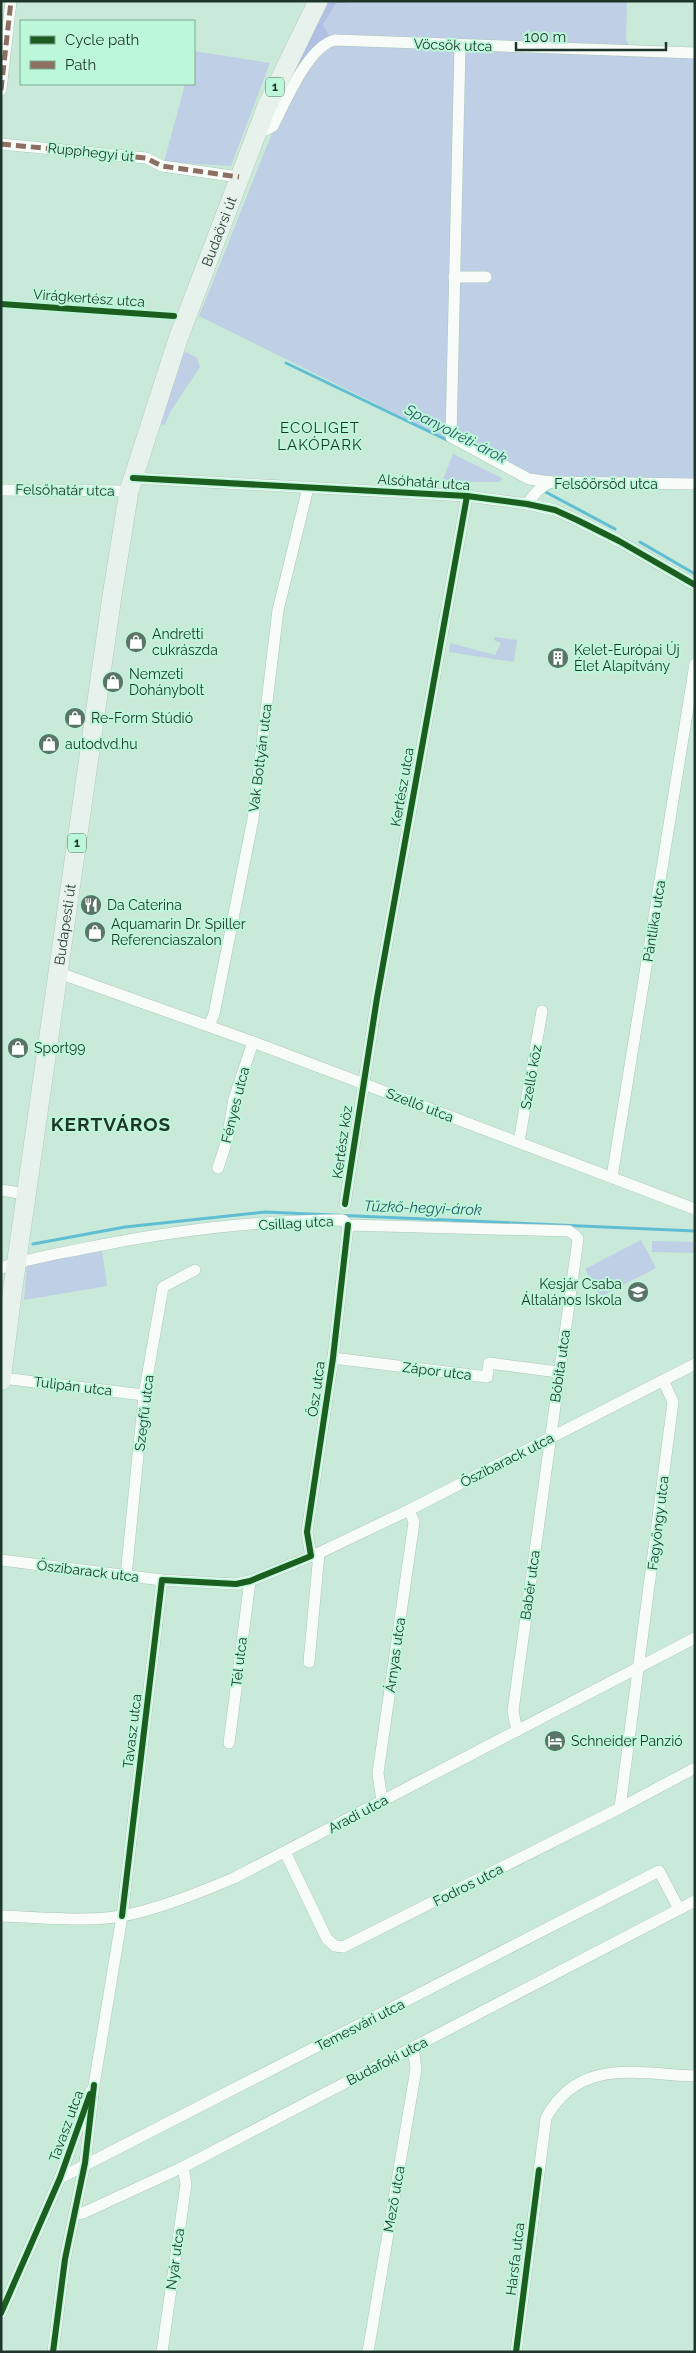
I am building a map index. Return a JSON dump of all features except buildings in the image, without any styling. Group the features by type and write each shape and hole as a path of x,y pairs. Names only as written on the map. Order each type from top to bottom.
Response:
{"main road":[{"name":"Budaörsi út","path":"132,479 186,316 230,205 238,177 276,85 318,1"},
{"name":"Budapesti út","path":"1,1379 9,1265 26,1194 112,596 132,479"}],"street":[{"path":"1,90 11,1"},
{"name":"Vöcsök utca","path":"258,127 266,130 273,126 310,60 328,42 355,41 695,53"},
{"path":"460,46 451,437 529,479 548,483"},
{"name":"Rupphegyi út","path":"1,144 146,158 162,166 238,177"},
{"path":"454,277 486,277"},
{"name":"Alsóhatár utca","path":"132,479 466,496 527,504 555,510 576,520 695,585"},
{"name":"Felsőhatár utca","path":"1,490 132,479"},
{"name":"Felsőörsöd utca","path":"527,504 548,483 695,484"},
{"name":"Vak Bottyán utca","path":"209,1026 214,1014 253,819 278,610 308,488"},
{"name":"Kertész utca","path":"363,1083 466,496"},
{"name":"Pántlika utca","path":"612,1178 695,664"},
{"name":"Szellő utca","path":"59,973 253,1042 695,1209"},
{"name":"Szellő köz","path":"519,1142 542,1011"},
{"name":"Fényes utca","path":"218,1168 227,1140 234,1099 253,1042"},
{"name":"Kertész köz","path":"345,1204 363,1083"},
{"path":"1,1190 26,1194"},
{"name":"Csillag utca","path":"9,1265 123,1240 194,1230 266,1224 346,1222 569,1231 575,1235"},
{"name":"Ősz utca","path":"315,1555 308,1532 333,1358 346,1222"},
{"name":"Bóbita utca","path":"550,1438 578,1239 575,1235"},
{"name":"Szegfű utca","path":"126,1576 144,1395 163,1287 196,1270"},
{"name":"Zápor utca","path":"333,1358 486,1378 489,1363 558,1372"},
{"name":"Őszibarack utca","path":"1,1560 162,1580 236,1584 250,1581 315,1555 409,1510 695,1364"},
{"name":"Tulipán utca","path":"1,1379 144,1395"},
{"name":"Fagyöngy utca","path":"620,1808 673,1402 663,1380"},
{"name":"Babér utca","path":"517,1731 513,1711 550,1438"},
{"name":"Árnyas utca","path":"382,1801 378,1773 414,1522 409,1510"},
{"path":"308,1662 315,1555"},
{"name":"Tavasz utca","path":"53,2352 65,2259 76,2214 85,2163 94,2085 122,1916 162,1580"},
{"name":"Tél utca","path":"229,1743 250,1581"},
{"name":"Aradi utca","path":"1,1916 105,1918 122,1916 194,1895 234,1878 285,1852 695,1638"},
{"name":"Fodros utca","path":"285,1852 327,1939 335,1946 343,1947 620,1808 695,1768"},
{"name":"Temesvári utca","path":"60,2178 85,2163 659,1871 680,1909"},
{"name":"Budafoki utca","path":"76,2214 84,2213 183,2167 695,1901"},
{"name":"Mező utca","path":"368,2352 416,2069 413,2047"},
{"name":"Hársfa utca","path":"516,2352 546,2118 554,2104 566,2090 593,2076 609,2073 695,2076"},
{"name":"Tavasz utca","path":"1,2313 60,2178 94,2085"},
{"name":"Nyár utca","path":"162,2352 186,2184 183,2167"}],"shaded area":[{"path":"329,1 349,1 348,3 336,3 323,25 329,36 316,46 292,83 286,83"},
{"path":"349,1 627,1 626,40 635,55 695,58 695,482 551,476 537,484 199,316 279,117 297,78 336,2 348,3"},
{"path":"195,51 270,63 231,166 164,162 185,85 195,85"},
{"path":"186,352 197,358 200,367 170,412 165,425 161,424 182,354"},
{"path":"453,454 502,478 500,482 442,482"},
{"path":"495,637 517,640 514,662 449,652 450,643 495,655 501,643 494,640"},
{"path":"641,1240 656,1268 600,1297 585,1269"},
{"path":"652,1241 695,1242 695,1253 652,1252"},
{"path":"102,1250 107,1286 24,1300 27,1265"}],"waterway":[{"name":"Spanyolréti-árok","path":"286,363 451,442"},
{"name":"Spanyolréti-árok","path":"542,490 615,529"},
{"name":"Spanyolréti-árok","path":"640,542 695,574"},
{"name":"Tűzkő-hegyi-árok","path":"33,1244 125,1227 265,1212 695,1231"}],"marked path":[{"path":"1,90 11,1"},
{"path":"1,144 146,158 162,166 239,177"}],"cycle path":[{"name":"Virágkertész utca","path":"1,304 174,316"},
{"path":"133,478 467,496 527,504 555,510 577,520 619,541 695,585"},
{"path":"345,1204 377,998 467,496"},
{"path":"122,1916 162,1580 236,1584 250,1581 311,1556 307,1532 333,1358 348,1225"},
{"path":"53,2352 65,2259 85,2163 94,2085"},
{"path":"1,2313 60,2178 90,2094"},
{"path":"516,2352 539,2170"}],"place":[{"name":"Andretti cukrászda","path":"136,642"},
{"name":"Kelet-Európai Új Élet Alapítvány","path":"558,658"},
{"name":"Nemzeti Dohánybolt","path":"113,682"},
{"name":"Re-Form Stúdió","path":"75,718"},
{"name":"autodvd.hu","path":"49,744"},
{"name":"Da Caterina","path":"91,905"},
{"name":"Aquamarin Dr. Spiller Referenciaszalon","path":"95,932"},
{"name":"Sport99","path":"18,1048"},
{"name":"Kesjár Csaba Általános Iskola","path":"638,1292"},
{"name":"Schneider Panzió","path":"555,1741"}],"district":[{"name":"ECOLIGET LAKÓPARK","path":"320,436"},
{"name":"KERTVÁROS","path":"111,1124"}]}
